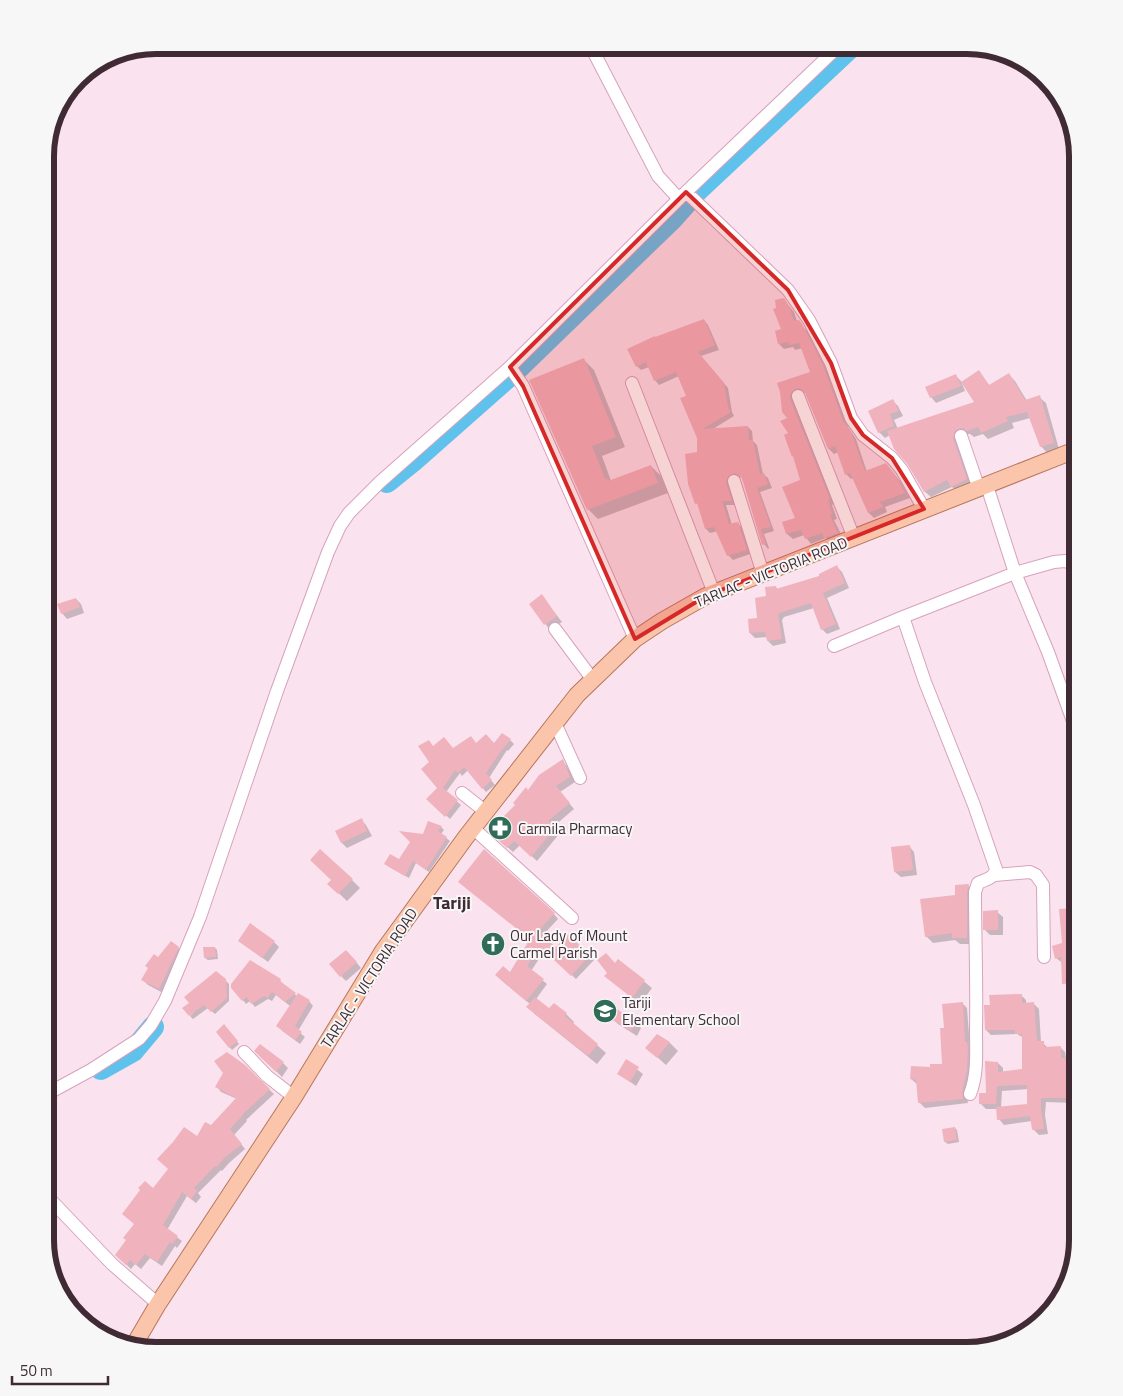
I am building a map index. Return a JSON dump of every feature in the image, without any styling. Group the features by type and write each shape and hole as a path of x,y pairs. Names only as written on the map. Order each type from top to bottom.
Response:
{"main road":[{"name":"TARLAC - VICTORIA ROAD","path":"137,1340 158,1304 294,1097 382,952 473,828 577,695 635,640 662,620 714,593 1069,453"}],"street":[{"path":"595,54 658,176 699,204 788,290 809,320 831,363 851,418 863,434 892,458 902,470 924,509"},
{"path":"54,1090 91,1070 139,1039 151,1025 165,1001 200,917 277,691 328,552 340,526 349,513 380,482 511,369 831,54"},
{"path":"511,369 523,386 635,640"},
{"path":"632,383 714,593"},
{"path":"798,396 854,538"},
{"path":"961,436 983,487 1069,710"},
{"path":"734,481 764,574"},
{"path":"834,646 1015,573 1054,562 1069,562"},
{"path":"903,617 995,862 995,875"},
{"path":"555,629 593,680"},
{"path":"555,723 580,778"},
{"path":"462,793 486,812"},
{"path":"473,828 572,918"},
{"path":"970,1094 974,1084 975,1068 975,892 978,883 995,875 1030,872 1036,876 1043,885 1044,957"},
{"path":"244,1052 267,1076 294,1097"},
{"path":"54,1203 112,1264 158,1304"}],"highlighted area":[{"path":"686,192 788,290 831,363 851,418 863,435 892,458 924,509 706,596 635,639 523,386 510,367"}],"building":[{"path":"784,298 794,321 799,320 802,324 823,365 843,421 851,432 865,471 886,463 905,493 880,502 883,507 868,513 850,473 845,475 835,446 828,449 805,393 800,388 795,389 790,394 790,399 830,499 828,499 832,514 830,515 838,533 824,538 822,533 805,539 801,530 786,534 782,522 795,518 782,487 800,480 784,435 788,433 780,421 787,418 782,412 777,383 810,372 799,343 789,345 788,342 778,344 775,331 781,329 773,309 776,308 775,300"},
{"path":"704,319 715,345 698,352 724,383 728,407 731,412 702,429 748,426 749,440 753,440 760,474 764,473 768,484 757,488 771,527 761,529 766,544 762,545 742,478 735,473 728,476 726,483 732,501 722,501 729,524 738,522 747,550 727,556 714,527 705,529 697,503 695,504 688,484 685,454 697,452 697,438 680,398 686,396 676,372 654,381 646,362 636,367 627,349 655,336"},
{"path":"584,358 616,437 592,446 605,479 607,478 608,481 651,465 658,483 587,510 529,380"},
{"path":"979,370 989,385 1009,373 1025,400 1040,395 1054,443 1040,447 1027,412 1006,417 1008,421 981,433 978,427 967,431 963,428 958,429 955,431 953,438 967,479 951,487 947,480 924,492 908,465 894,449 887,431 974,402 961,382"},
{"path":"956,374 961,386 930,398 925,387"},
{"path":"893,399 899,411 890,414 894,426 878,433 868,411"},
{"path":"837,565 845,583 823,593 836,624 821,630 811,603 778,614 782,639 767,641 765,632 749,633 748,619 757,618 755,598 766,596 765,587 776,586 776,589 819,576 819,574"},
{"path":"542,594 557,616 544,625 529,604"},
{"path":"76,598 80,607 61,614 57,604"},
{"path":"502,733 511,739 486,773 492,780 482,789 464,767 458,773 455,770 443,788 458,800 445,817 426,799 437,788 421,769 429,762 418,746 429,740 433,746 444,737 453,748 471,736 476,743 486,734 494,743"},
{"path":"563,759 570,777 556,786 570,803 548,821 556,827 531,857 514,841 507,848 495,837 496,834 491,829 515,805 513,803 526,787 528,790 539,775"},
{"path":"362,818 367,831 341,843 335,831"},
{"path":"428,821 442,826 438,831 447,837 426,870 413,861 405,876 384,864 390,854 399,859 410,842 399,831 423,834"},
{"path":"910,845 913,870 894,872 891,847"},
{"path":"320,849 353,879 338,894 327,884 331,880 310,860"},
{"path":"484,849 555,913 539,930 542,933 541,935 556,947 568,934 590,955 571,976 540,947 527,966 544,979 526,1001 495,975 503,966 510,972 528,942 515,932 517,929 458,882"},
{"path":"969,884 967,892 967,938 952,938 952,933 925,937 920,899 955,895 955,885"},
{"path":"1069,908 1069,984 1062,984 1061,957 1055,959 1052,946 1062,943 1059,909"},
{"path":"998,910 998,930 983,930 983,911"},
{"path":"250,923 275,941 262,958 238,941"},
{"path":"171,941 179,947 159,989 141,980 148,968 145,966 154,954 158,957"},
{"path":"203,947 215,947 216,957 204,958"},
{"path":"346,950 357,962 340,977 329,964"},
{"path":"606,953 615,963 618,959 645,980 632,998 604,976 607,973 597,960"},
{"path":"250,960 281,979 280,981 296,993 285,1002 272,992 268,998 264,996 251,1004 247,997 242,1001 231,988 231,984"},
{"path":"216,971 226,979 227,998 211,1012 204,1005 189,1016 182,1008 189,1003 184,997"},
{"path":"298,993 310,1000 295,1026 302,1032 295,1040 276,1026"},
{"path":"1022,994 1022,1003 1034,1002 1037,1041 1044,1041 1044,1047 1061,1046 1061,1058 1069,1058 1068,1098 1041,1098 1044,1129 1032,1130 1030,1116 997,1120 996,1107 1027,1104 1027,1085 997,1086 996,1104 979,1104 979,1093 986,1093 985,1061 998,1062 998,1072 1022,1069 1022,1034 1015,1034 1015,1030 985,1030 984,1005 990,1005 989,995"},
{"path":"535,997 549,1008 554,1003 567,1013 565,1016 598,1044 588,1056 526,1007"},
{"path":"963,1002 965,1042 967,1042 968,1048 967,1070 962,1092 963,1099 918,1103 916,1080 910,1079 911,1066 930,1067 930,1064 942,1064 940,1028 944,1028 942,1004"},
{"path":"617,1009 637,1022 631,1031 611,1019"},
{"path":"224,1024 238,1041 229,1048 216,1032"},
{"path":"657,1034 670,1042 657,1058 645,1048"},
{"path":"260,1044 284,1062 276,1072 254,1051"},
{"path":"227,1052 245,1065 270,1089 230,1129 242,1144 224,1158 217,1167 215,1166 194,1188 197,1191 191,1199 182,1192 163,1225 178,1236 172,1244 170,1242 157,1262 145,1254 136,1265 130,1260 126,1265 115,1255 126,1240 123,1238 134,1224 122,1214 140,1190 138,1188 145,1181 153,1188 168,1169 157,1159 184,1127 197,1136 205,1122 211,1125 236,1098 215,1087 223,1073 214,1061"},
{"path":"626,1059 639,1067 630,1082 617,1074"},
{"path":"955,1127 957,1140 944,1142 942,1129"}],"waterway":[{"path":"387,482 516,370 673,218 698,190 843,54"},
{"path":"101,1069 133,1051 153,1027"}],"place":[{"name":"Carmila Pharmacy","path":"500,828"},
{"name":"Our Lady of Mount Carmel Parish","path":"493,944"},
{"name":"Tariji Elementary School","path":"605,1011"}],"district":[{"name":"Tariji","path":"452,902"}]}
